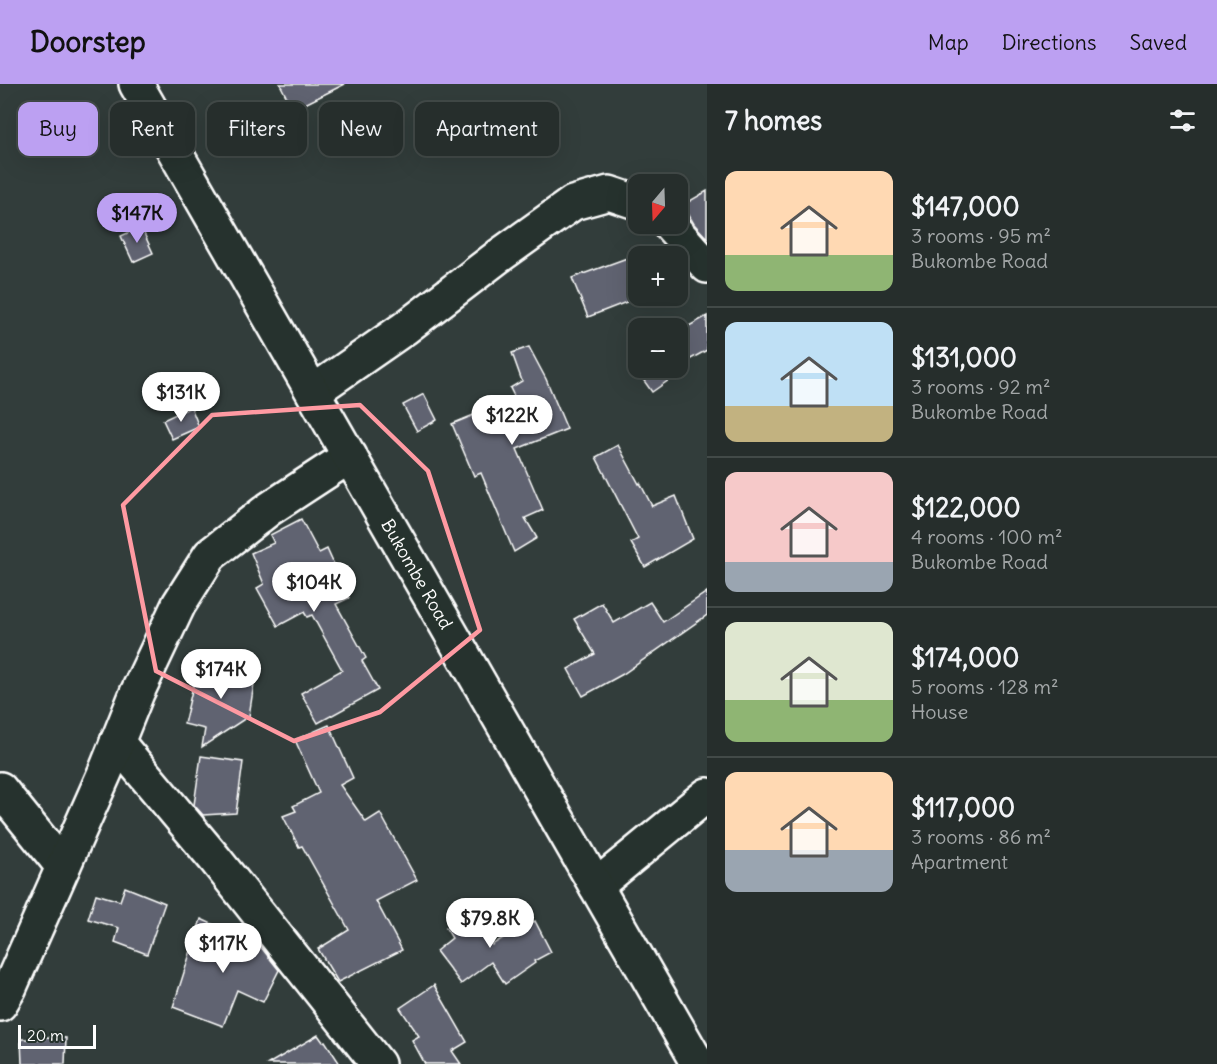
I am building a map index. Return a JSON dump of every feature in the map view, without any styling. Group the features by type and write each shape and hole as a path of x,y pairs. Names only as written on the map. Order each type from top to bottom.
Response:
{"street":[{"name":"Bukombe Road","path":"136,84 698,1064"},
{"path":"313,392 405,328 573,203 609,194 628,200"},
{"path":"678,234 707,266"},
{"path":"0,1004 9,989 179,604 210,555 269,509 350,456"},
{"path":"117,742 215,859 378,1064"},
{"path":"0,789 63,867"},
{"path":"596,886 707,795"}],"highlighted area":[{"path":"360,405 428,471 480,630 380,712 294,741 156,671 123,505 212,415"}],"building":[{"path":"280,84 345,84 307,103 289,102"},
{"path":"707,191 707,238 688,214 688,202"},
{"path":"141,227 153,253 133,262 121,236"},
{"path":"627,258 628,301 588,317 572,278"},
{"path":"707,316 707,350 688,360 688,326"},
{"path":"529,347 546,379 567,429 517,449 543,510 525,518 537,538 514,552 481,473 474,476 452,424 515,398 510,388 522,381 512,353"},
{"path":"642,378 672,378 652,392"},
{"path":"424,394 437,420 417,431 403,405"},
{"path":"191,407 199,427 172,439 163,420"},
{"path":"618,445 652,506 676,496 693,539 645,567 631,543 638,539 596,457"},
{"path":"301,519 319,553 327,549 349,598 336,604 366,658 362,661 378,690 318,723 301,693 342,670 312,615 307,617 304,612 278,626 257,588 264,584 251,553 274,543 270,535"},
{"path":"707,592 707,615 623,674 583,696 568,669 595,654 574,619 602,603 614,623 650,602 663,622"},
{"path":"224,661 234,674 257,664 249,716 202,747 205,729 184,724 194,682"},
{"path":"329,725 353,778 340,785 366,822 380,813 417,880 376,901 402,950 338,982 318,949 349,930 283,816 296,811 293,806 319,793 295,740"},
{"path":"201,756 243,762 236,813 203,815 194,805"},
{"path":"125,887 165,903 147,954 115,942 119,928 88,919 96,894 120,901"},
{"path":"474,904 492,945 535,921 551,952 534,961 535,963 505,984 491,962 461,984 436,951 452,938 446,928 460,921 457,914"},
{"path":"201,919 260,946 279,970 263,1002 237,990 223,1026 173,1007"},
{"path":"434,985 467,1042 452,1051 461,1064 425,1064 412,1040 419,1036 400,1008"},
{"path":"318,1035 323,1042 325,1041 340,1064 268,1064"},
{"path":"43,1037 66,1038 65,1064 22,1064 21,1039 42,1039"}]}
